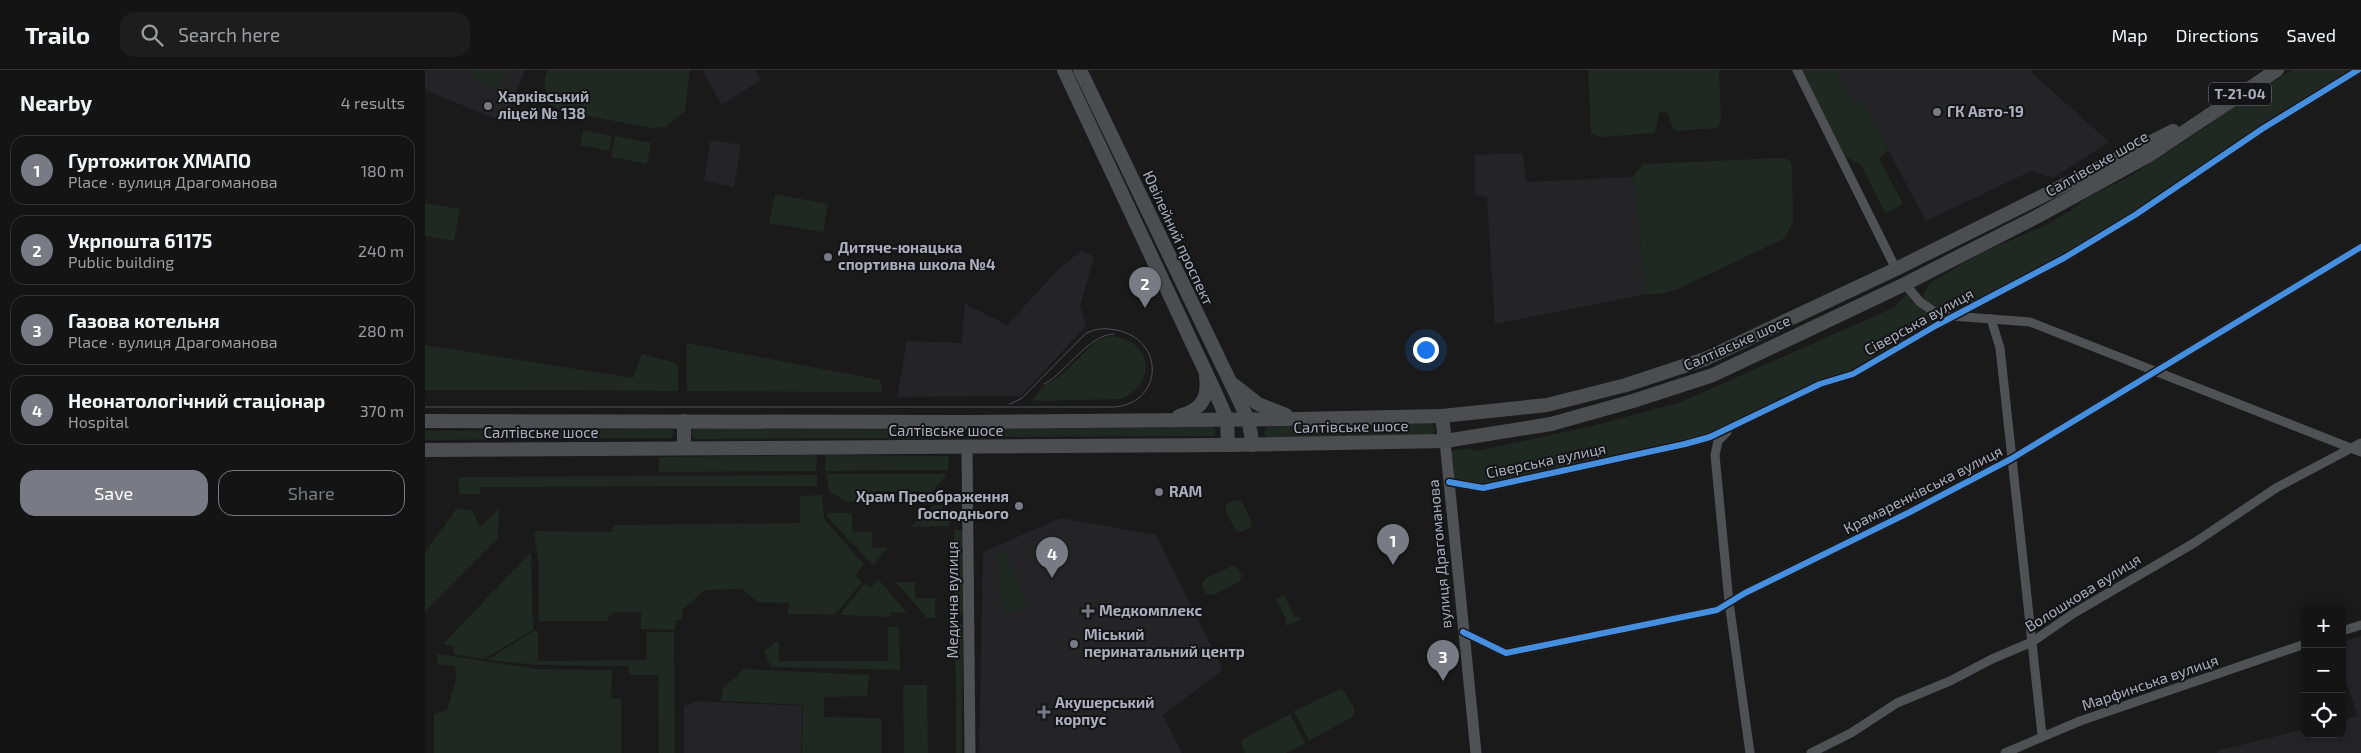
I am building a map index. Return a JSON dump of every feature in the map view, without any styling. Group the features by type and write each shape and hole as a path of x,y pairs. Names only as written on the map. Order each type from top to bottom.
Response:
{"main road":[{"name":"Ювілейний проспект","path":"1064,70 1227,419"},
{"name":"Ювілейний проспект","path":"1080,70 1248,419 1253,445"},
{"name":"Салтівське шосе","path":"425,450 1253,445 1445,441 1551,424 1633,402 1713,374 1905,284 2047,212 2151,154 2277,70"},
{"name":"Салтівське шосе","path":"425,421 967,422 1296,419 1441,416 1547,405 1626,385 1705,359 1896,269 2143,144 2204,117"},
{"path":"1896,269 1905,284"},
{"path":"1167,419 1198,408 1205,401 1207,390 1205,370"},
{"path":"1225,373 1241,392 1252,401 1296,419"},
{"path":"1441,416 1445,441"},
{"path":"1227,419 1228,445"},
{"path":"684,421 684,448"},
{"path":"967,422 967,447"}],"street":[{"path":"1797,70 1896,269"},
{"name":"Сіверська вулиця","path":"1449,482 1483,488 1685,444 1710,437 1820,384 1853,374 1952,317 2064,258 2127,220 2262,129 2358,70"},
{"name":"Крамаренківська вулиця","path":"1463,632 1506,654 1717,610 1729,602 1910,512 2011,459 2361,247"},
{"path":"1905,284 1920,302 1939,315 2013,319 2030,322 2357,450"},
{"path":"1991,319 2000,348 2042,736"},
{"path":"1733,426 1717,441 1715,455 1729,602 1750,753"},
{"name":"вулиця Драгоманова","path":"1445,441 1476,753"},
{"name":"Волошкова вулиця","path":"1811,753 1851,733 1897,703 2032,642 2074,613 2194,543 2276,488 2357,450 2361,443"},
{"name":"Медична вулиця","path":"967,447 970,753"},
{"path":"2346,630 2361,625"},
{"name":"Марфинська вулиця","path":"2005,753 2042,736 2301,645"}],"shaded area":[{"name":"Харківський ліцей № 138","path":"425,70 525,70 504,122 425,90"},
{"path":"473,70 508,70 499,87 495,87 478,82 473,76"},
{"path":"547,70 690,70 685,111 666,127 651,128 562,111 550,105 544,83"},
{"path":"702,70 755,70 761,80 722,105"},
{"path":"1588,70 1719,70 1721,121 1718,128 1674,131 1668,114 1664,111 1659,113 1655,133 1601,137 1591,134"},
{"path":"1801,70 1841,70 1836,73 1853,104 1862,101 1888,150 1879,158 1903,204 1885,213 1862,166 1845,156"},
{"path":"1841,70 2032,70 2031,72 2109,142 2053,178 2031,171 1926,221 1862,101 1853,105 1836,73"},
{"path":"2292,70 2358,70 2135,215 1952,317 1932,311 1937,325 1853,374 1710,437 1483,488 1449,482 1446,452 1467,448 1477,451 1592,426 1681,402 1893,308 1910,291 1920,301 1930,283 1983,252 2045,226 2076,207 2086,198 2127,178 2206,127 2212,119"},
{"path":"583,130 612,136 609,151 580,145"},
{"path":"615,136 651,143 647,164 611,157"},
{"path":"711,140 741,145 734,187 704,181"},
{"path":"1523,153 1526,182 1633,177 1646,294 1495,324 1487,197 1475,196 1475,155"},
{"path":"1782,158 1790,160 1792,168 1793,221 1785,238 1678,289 1661,294 1646,294 1633,177 1643,164"},
{"path":"775,194 828,204 823,232 769,223"},
{"path":"425,203 460,209 454,241 425,236"},
{"path":"1082,250 1094,257 1080,306 1086,326 1021,396 897,397 907,341 962,343 965,304 1007,325 1058,270"},
{"path":"1111,336 1125,339 1135,345 1142,353 1146,363 1141,383 1133,392 1121,399 1036,401 1033,399 1045,385 1064,373 1096,341"},
{"path":"687,343 880,380 882,392 687,391"},
{"path":"425,345 633,378 642,354 676,363 678,369 678,391 425,390"},
{"path":"1431,422 1435,428 1434,435 1267,439 1264,434 1267,427"},
{"path":"1214,426 1216,432 1214,436 979,437 976,432 979,427"},
{"path":"694,428 949,430 952,434 949,438 694,439 691,433"},
{"path":"671,429 674,432 671,438 425,440 425,431"},
{"path":"817,455 816,471 659,472 659,457"},
{"path":"826,455 949,456 948,470 825,471"},
{"path":"826,474 947,474 932,492 874,491 874,501 847,502 829,491"},
{"path":"817,475 817,486 480,487 480,494 459,494 459,477"},
{"path":"822,495 824,519 864,564 855,576 862,582 835,615 788,614 789,603 758,602 742,589 705,590 682,610 682,620 675,620 675,630 641,629 641,612 612,612 607,621 539,621 539,565 534,531 613,532 613,525 800,523 800,496"},
{"path":"1235,500 1242,501 1252,523 1250,528 1241,532 1236,531 1225,510 1227,504"},
{"path":"934,505 942,505 941,515 949,516 949,526 911,527"},
{"path":"456,509 472,510 480,527 499,509 498,538 425,612 425,553"},
{"path":"827,513 852,513 853,532 872,532 872,548 888,547 873,565 827,517"},
{"name":"Медкомплекс","path":"1061,518 1156,535 1223,670 1163,715 1182,753 979,753 983,552"},
{"path":"954,530 962,530 963,615 955,615"},
{"path":"998,551 1006,551 1006,557 1028,606 1006,616 999,585"},
{"path":"531,552 533,630 484,659 453,654 454,646 443,644"},
{"path":"1234,565 1242,575 1240,581 1214,595 1205,593 1202,584 1206,578"},
{"path":"878,579 907,613 891,612 891,617 840,615 865,583 871,588"},
{"path":"896,582 915,582 915,598 935,598 935,618 927,618"},
{"path":"1284,595 1295,618 1299,616 1301,619 1287,626 1285,622 1287,621 1276,599"},
{"path":"955,624 963,624 962,753 956,753"},
{"path":"888,627 899,627 900,670 771,667 764,651 779,640 779,661 888,661"},
{"path":"534,631 538,631 538,661 647,660 647,632 674,632 675,753 659,753 658,675 629,675 629,666 538,665 487,660"},
{"path":"2361,636 2361,753 2217,753 2217,751 2301,730 2301,738 2346,738 2346,719 2358,716 2346,682 2346,641"},
{"path":"438,654 537,669 612,670 611,699 621,699 621,753 434,753 434,714 447,710 456,680 455,666 437,664"},
{"path":"744,669 869,675 867,696 824,697 824,717 881,718 881,753 802,753 803,705 721,701 723,688"},
{"path":"903,685 927,685 928,753 904,753"},
{"path":"1342,688 1354,708 1354,716 1309,741 1294,711"},
{"path":"696,701 802,706 801,753 684,753 684,706"},
{"path":"1290,714 1305,743 1286,753 1245,753 1241,743 1243,739"}],"tram line":[{"path":"425,407 1115,407 1131,403 1143,394 1150,383 1152,370 1150,357 1143,345 1132,336 1112,329 1093,331 1085,334 1022,398 1010,404"},
{"path":"1044,384 1096,340 1114,334"}],"cycle path":[{"path":"1449,482 1483,488 1685,444 1710,437 1820,384 1853,374 1937,325 2064,258 2135,215 2262,129 2358,70"},
{"path":"1463,632 1506,653 1717,610 1745,593 1910,512 2011,459 2361,247"}],"place":[{"name":"Харківський ліцей № 138","path":"488,106"},
{"name":"ГК Авто-19","path":"1937,112"},
{"name":"Дитяче-юнацька спортивна школа №4","path":"828,257"},
{"name":"Укрпошта 61175","path":"1145,308"},
{"name":"RAM","path":"1159,492"},
{"name":"Храм Преображення Господнього","path":"1019,506"},
{"name":"Гуртожиток ХМАПО","path":"1393,565"},
{"name":"Неонатологічний стаціонар","path":"1052,578"},
{"name":"Медкомплекс","path":"1088,611"},
{"name":"Міський перинатальний центр","path":"1074,644"},
{"name":"Газова котельня","path":"1443,681"},
{"name":"Акушерський корпус","path":"1044,712"}]}
